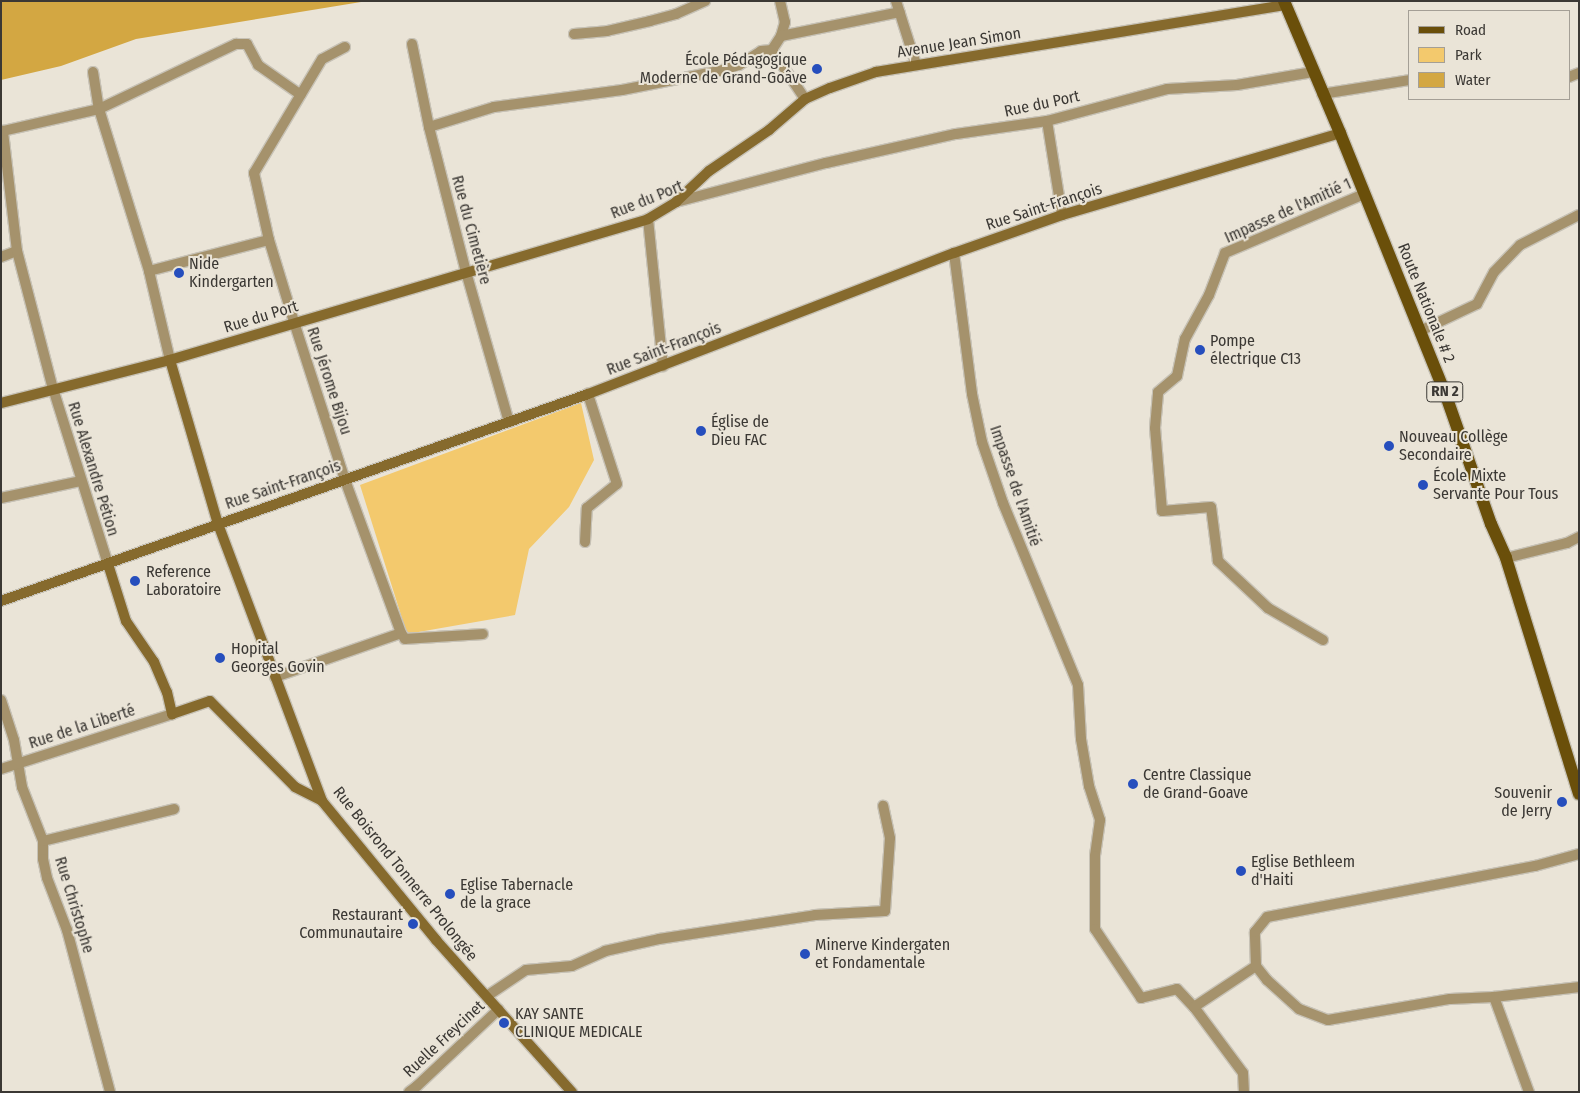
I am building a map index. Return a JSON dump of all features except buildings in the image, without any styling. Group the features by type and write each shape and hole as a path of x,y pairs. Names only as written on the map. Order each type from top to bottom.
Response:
{"main road":[{"name":"Route Nationale # 2","path":"1284,3 1340,133 1420,331 1506,558 1579,794"}],"street":[{"path":"574,34 606,31 650,21 676,14 705,1"},
{"path":"772,50 781,36 785,22 780,1"},
{"path":"896,1 916,64"},
{"name":"Avenue Jean Simon","path":"676,202 709,171 769,130 805,99 876,72 1284,3"},
{"path":"781,36 900,12"},
{"path":"99,109 236,44 247,44 258,65 301,95"},
{"name":"Rue du Cimetière","path":"412,44 429,127 466,272 509,422"},
{"name":"Rue Jérome Bijou","path":"345,47 322,59 254,173 269,240 294,322 345,480 400,632"},
{"path":"772,50 805,99"},
{"path":"429,127 494,107 629,89 719,71 739,65 761,51 772,50"},
{"path":"93,72 99,109 149,270 170,360"},
{"name":"Rue du Port","path":"1,403 170,360 294,322 648,220 676,202 826,163 947,136 1047,121 1167,89 1237,85 1313,72"},
{"path":"1322,94 1408,80"},
{"name":"Rue Alexandre Pétion","path":"99,109 3,131 17,251 52,389 126,621 154,662 167,692 172,714"},
{"path":"1047,121 1062,215"},
{"name":"Rue Saint-François","path":"1,601 588,394 954,253 1062,215 1340,133"},
{"name":"Impasse de l'Amitié 1","path":"1323,640 1268,608 1218,561 1211,507 1162,511 1155,428 1158,392 1177,376 1185,339 1209,295 1226,253 1364,194"},
{"path":"1420,331 1477,304 1494,272 1520,245 1579,215"},
{"path":"648,220 663,366"},
{"path":"149,270 269,240"},
{"path":"1,257 17,251"},
{"name":"Impasse de l'Amitié","path":"954,253 972,394 982,442 1003,503 1078,685 1081,740 1089,786 1100,820 1095,856 1095,929 1140,998 1177,989 1194,1007"},
{"name":"Rue Boisrond Tonnerre Prolongée","path":"170,360 218,524 322,801 436,940 572,1092"},
{"path":"585,542 587,508 617,484 588,394"},
{"path":"1,498 80,481"},
{"path":"1506,558 1567,543 1579,536"},
{"path":"275,677 400,632 405,639 483,634"},
{"name":"Rue Christophe","path":"1,700 19,763 22,787 43,841 43,858 48,878 67,930 110,1092"},
{"path":"172,714 210,701 295,787 322,801"},
{"name":"Rue de la Liberté","path":"1,769 172,714"},
{"path":"487,996 526,970 572,966 605,951 659,938 815,915 884,911 890,838 883,806"},
{"path":"43,841 174,809"},
{"path":"1579,854 1535,866 1267,916 1255,932 1256,966 1267,980 1299,1009 1328,1020 1450,999 1494,997 1579,987"},
{"path":"1244,1092 1243,1073 1194,1007 1256,966"},
{"path":"1494,997 1529,1092"},
{"name":"Ruelle Freycinet","path":"409,1092 499,1009"}],"green space":[{"path":"581,403 594,460 569,507 529,549 515,615 407,634 360,485"}],"water":[{"path":"1,1 417,1 361,2 136,39 61,66 1,80"}],"place":[{"name":"École Pédagogique Moderne de Grand-Goâve","path":"817,69"},
{"name":"Nide Kindergarten","path":"179,273"},
{"name":"Pompe électrique C13","path":"1200,350"},
{"name":"Église de Dieu FAC","path":"701,431"},
{"name":"Nouveau Collège Secondaire","path":"1389,446"},
{"name":"École Mixte Servante Pour Tous","path":"1423,485"},
{"name":"Reference Laboratoire","path":"135,581"},
{"name":"Hopital Georges Govin","path":"220,658"},
{"name":"Centre Classique de Grand-Goave","path":"1133,784"},
{"name":"Souvenir de Jerry","path":"1562,802"},
{"name":"Eglise Bethleem d'Haiti","path":"1241,871"},
{"name":"Eglise Tabernacle de la grace","path":"450,894"},
{"name":"Restaurant Communautaire","path":"413,924"},
{"name":"Minerve Kindergaten et Fondamentale","path":"805,954"},
{"name":"KAY SANTE CLINIQUE MEDICALE","path":"504,1023"}]}
